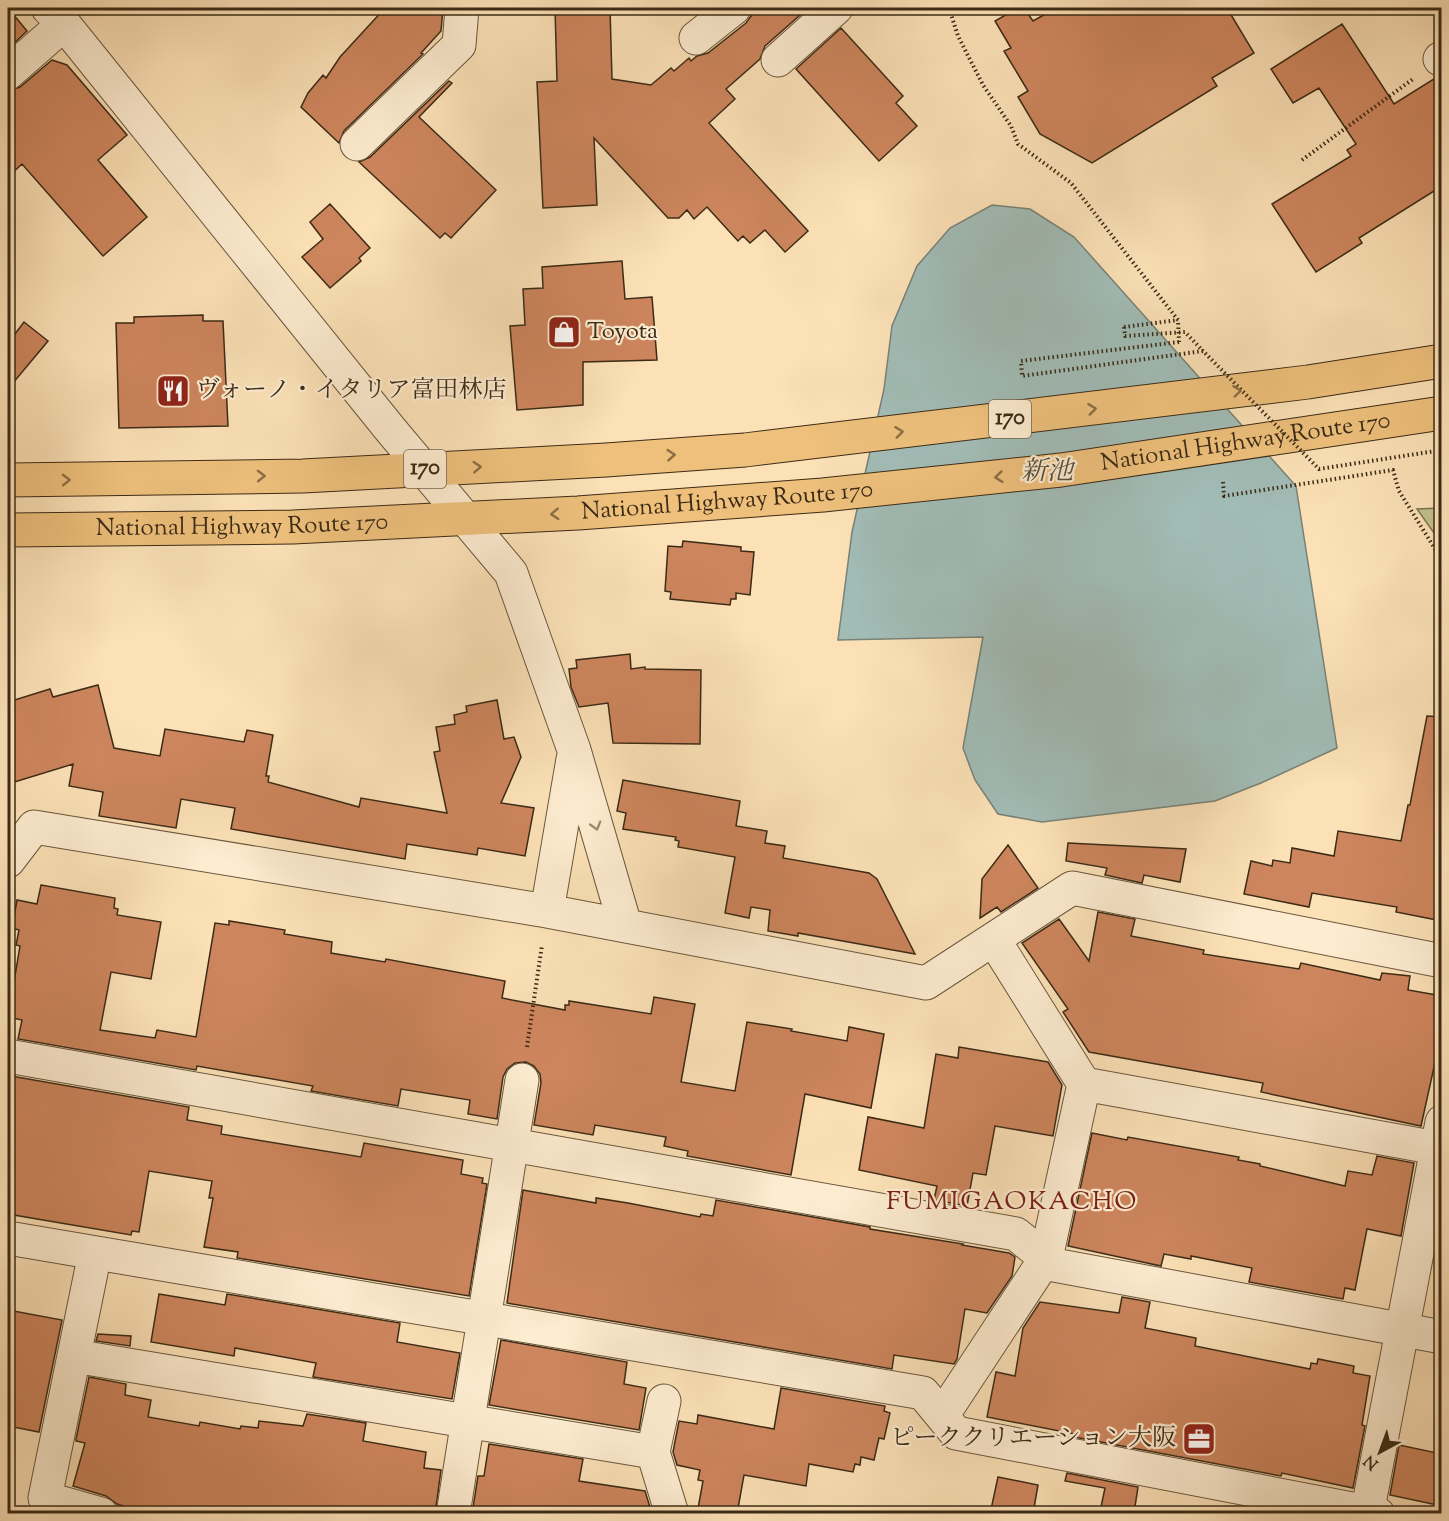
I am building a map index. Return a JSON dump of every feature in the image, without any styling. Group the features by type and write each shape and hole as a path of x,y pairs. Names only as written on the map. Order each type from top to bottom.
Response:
{"highway":[{"name":"National Highway Route 170","path":"8,480 303,476 606,460 745,450 1308,382 1442,361"},
{"name":"National Highway Route 170","path":"8,530 293,527 578,513 823,495 1061,470 1442,413"}],"street":[{"path":"357,144 459,45 462,8"},
{"path":"696,38 734,8"},
{"path":"778,60 836,8"},
{"path":"8,73 56,16 511,573 574,750 625,925"},
{"path":"547,911 574,750"},
{"path":"8,861 34,827 547,911 926,983 1072,888 1442,961"},
{"path":"942,1416 1046,1258 1084,1084 994,939"},
{"path":"8,1056 1016,1234 1054,1265 1442,1337"},
{"path":"453,1514 522,1080"},
{"path":"8,1238 924,1393 956,1433 1371,1513 1402,1330 1440,1139 1084,1084"},
{"path":"95,1253 45,1498 101,1514"},
{"path":"74,1356 653,1452"},
{"path":"664,1401 653,1452 672,1514"}],"path":[{"path":"949,8 958,36 983,85 1011,126 1018,144 1071,183 1179,320 1179,342 1021,361 1022,376 1203,351"},
{"path":"1302,160 1441,58"},
{"path":"1179,320 1124,327 1125,336 1185,333 1319,469"},
{"path":"1308,470 1442,450"},
{"path":"1232,481 1222,482 1224,496 1393,470 1399,491 1442,560"},
{"path":"522,1080 547,911"}],"green space":[{"path":"1442,508 1441,543 1417,509"}],"water":[{"name":"新池","path":"992,205 1030,209 1074,237 1296,486 1337,748 1261,783 1215,801 1042,822 998,814 975,780 963,748 983,637 838,640 852,532 884,389 892,326 917,266 950,228"}],"building":[{"path":"8,8 27,31 8,49"},
{"path":"385,8 443,8 441,31 421,53 423,54 344,131 339,143 301,107 308,93 323,75 326,78 340,57"},
{"path":"555,8 610,8 612,79 651,85 671,68 674,71 689,58 691,61 697,56 708,53 746,23 757,8 808,8 765,46 760,59 726,89 735,99 709,123 808,231 785,252 765,230 750,243 743,236 738,241 707,207 694,219 687,210 679,218 668,218 594,138 597,205 543,208 537,82 557,81"},
{"path":"1018,8 1024,8 1033,21 1056,8 1227,8 1254,53 1212,78 1217,86 1092,163 1040,134 1018,97 1028,91 1004,51 1011,48 995,21"},
{"path":"1342,24 1394,104 1437,77 1442,77 1442,186 1359,238 1362,243 1316,272 1272,204 1351,156 1347,150 1356,144 1319,88 1293,103 1271,69"},
{"path":"841,28 903,96 896,103 917,126 879,161 796,69"},
{"path":"52,60 67,65 127,135 98,160 147,217 103,256 22,164 8,177 8,91 20,87"},
{"path":"449,81 452,83 419,117 496,190 451,238 445,233 440,238 359,162 370,157"},
{"path":"330,204 370,248 359,258 361,261 330,288 302,257 323,239 310,222"},
{"path":"622,261 625,299 652,297 657,360 583,362 583,405 517,410 510,326 525,325 523,289 543,288 542,267"},
{"name":"ヴォーノ・イタリア富田林店","path":"203,315 203,321 223,321 228,426 119,428 116,323 134,323 134,317"},
{"path":"24,322 48,341 8,389 8,343"},
{"path":"683,541 741,547 741,551 754,552 750,595 736,593 736,599 731,599 730,605 670,599 671,592 665,591 668,546 682,547"},
{"path":"630,654 631,669 645,667 645,669 701,670 700,744 613,743 608,703 579,707 571,687 569,669 577,668 576,660"},
{"path":"98,685 114,748 160,756 165,729 244,742 247,730 273,735 266,776 269,776 268,782 359,807 361,798 447,813 434,752 440,751 436,727 455,724 454,715 467,712 466,706 497,700 504,739 514,737 521,757 501,803 534,808 525,856 478,848 477,855 407,844 405,859 231,829 235,808 181,799 176,828 99,816 103,792 69,786 73,764 8,784 8,702 50,689 53,697"},
{"path":"1427,716 1442,717 1442,921 1396,912 1397,907 1312,893 1309,907 1244,894 1251,861 1272,866 1273,860 1290,863 1292,848 1334,856 1338,831 1401,841"},
{"path":"623,780 740,801 736,826 767,831 765,843 785,846 783,858 869,873 877,879 915,954 798,933 798,936 768,931 770,910 751,907 749,918 725,913 735,857 678,847 679,841 675,840 676,837 623,829 626,813 617,811"},
{"path":"1068,843 1186,849 1180,882 1144,875 1142,883 1105,875 1107,868 1066,861"},
{"path":"1008,845 1038,888 1001,912 997,907 980,918 982,879"},
{"path":"41,885 115,898 114,908 118,909 117,915 161,922 151,979 111,972 100,1030 155,1038 157,1030 196,1037 215,923 229,925 229,921 285,930 284,934 332,942 331,953 385,962 386,959 505,981 502,998 565,1010 565,1005 569,1005 569,1001 651,1014 654,997 695,1004 681,1082 735,1091 747,1022 847,1041 849,1027 884,1034 871,1108 805,1094 791,1175 687,1156 688,1151 664,1146 666,1137 595,1125 593,1135 534,1125 541,1083 540,1074 534,1066 526,1062 515,1063 507,1069 503,1077 497,1119 468,1114 470,1100 401,1089 398,1106 311,1091 313,1086 197,1066 196,1070 18,1039 22,1020 8,1017 20,946 16,945 19,930 12,928 17,900 37,904"},
{"path":"1098,912 1135,919 1131,936 1204,950 1203,954 1299,969 1301,963 1380,980 1382,973 1410,976 1408,990 1442,996 1442,1031 1421,1126 1261,1092 1263,1083 1089,1052 1063,1012 1068,1009 1022,943 1059,919 1089,961"},
{"path":"959,1047 1048,1062 1062,1085 1053,1136 995,1126 986,1175 973,1173 967,1206 934,1200 937,1186 859,1170 868,1117 924,1128 936,1054 958,1058"},
{"path":"11,1076 189,1107 187,1120 222,1126 221,1134 361,1157 364,1143 463,1160 461,1174 483,1178 482,1183 487,1184 469,1296 237,1258 238,1252 204,1247 213,1198 209,1198 212,1181 149,1171 139,1232 132,1231 131,1235 8,1214 8,1092"},
{"path":"1092,1133 1127,1140 1128,1137 1239,1157 1238,1160 1345,1186 1348,1171 1372,1175 1377,1156 1414,1163 1401,1236 1367,1229 1355,1290 1345,1288 1343,1299 1249,1282 1252,1268 1191,1256 1191,1259 1164,1254 1161,1266 1068,1246"},
{"path":"523,1190 596,1203 596,1198 700,1217 701,1214 713,1216 716,1200 963,1244 1009,1253 1015,1257 1012,1276 987,1313 965,1309 957,1359 954,1364 894,1355 892,1369 507,1303"},
{"path":"159,1294 225,1305 227,1294 400,1323 397,1342 460,1353 452,1399 313,1377 316,1363 235,1348 234,1356 151,1342"},
{"path":"1122,1297 1150,1302 1145,1328 1196,1338 1195,1346 1310,1369 1311,1363 1317,1364 1318,1359 1354,1366 1353,1373 1370,1376 1362,1425 1365,1426 1353,1488 1282,1473 1281,1476 1074,1437 1075,1434 987,1417 996,1372 1015,1376 1023,1328 1040,1302 1119,1313"},
{"path":"8,1310 62,1320 39,1432 8,1426"},
{"path":"98,1334 131,1336 130,1346 96,1341"},
{"path":"501,1340 627,1362 624,1384 646,1388 639,1430 489,1405"},
{"path":"89,1377 126,1384 125,1395 151,1400 148,1417 199,1426 200,1422 240,1429 241,1426 258,1428 259,1421 303,1426 307,1414 366,1423 363,1441 426,1452 424,1468 441,1470 435,1514 150,1514 117,1504 106,1496 73,1486 85,1443 76,1441 76,1439"},
{"path":"781,1388 885,1406 884,1411 890,1413 884,1439 879,1438 874,1460 861,1457 860,1465 855,1464 853,1472 809,1464 806,1486 744,1475 737,1514 697,1514 703,1481 698,1480 700,1470 677,1465 673,1452 679,1421 697,1424 698,1415 774,1429"},
{"path":"489,1444 583,1459 579,1481 645,1491 652,1514 472,1514 478,1476 484,1476"},
{"path":"1399,1445 1442,1454 1442,1506 1390,1495"},
{"path":"1067,1473 1138,1487 1134,1513 1101,1507 1105,1488 1065,1481"},
{"path":"998,1477 1038,1485 1033,1514 990,1514"}],"place":[{"name":"Toyota","path":"564,332"},
{"name":"ヴォーノ・イタリア富田林店","path":"173,391"},
{"name":"ピーククリエーション大阪","path":"1199,1439"}],"district":[{"name":"FUMIGAOKACHO","path":"1012,1202"}]}
